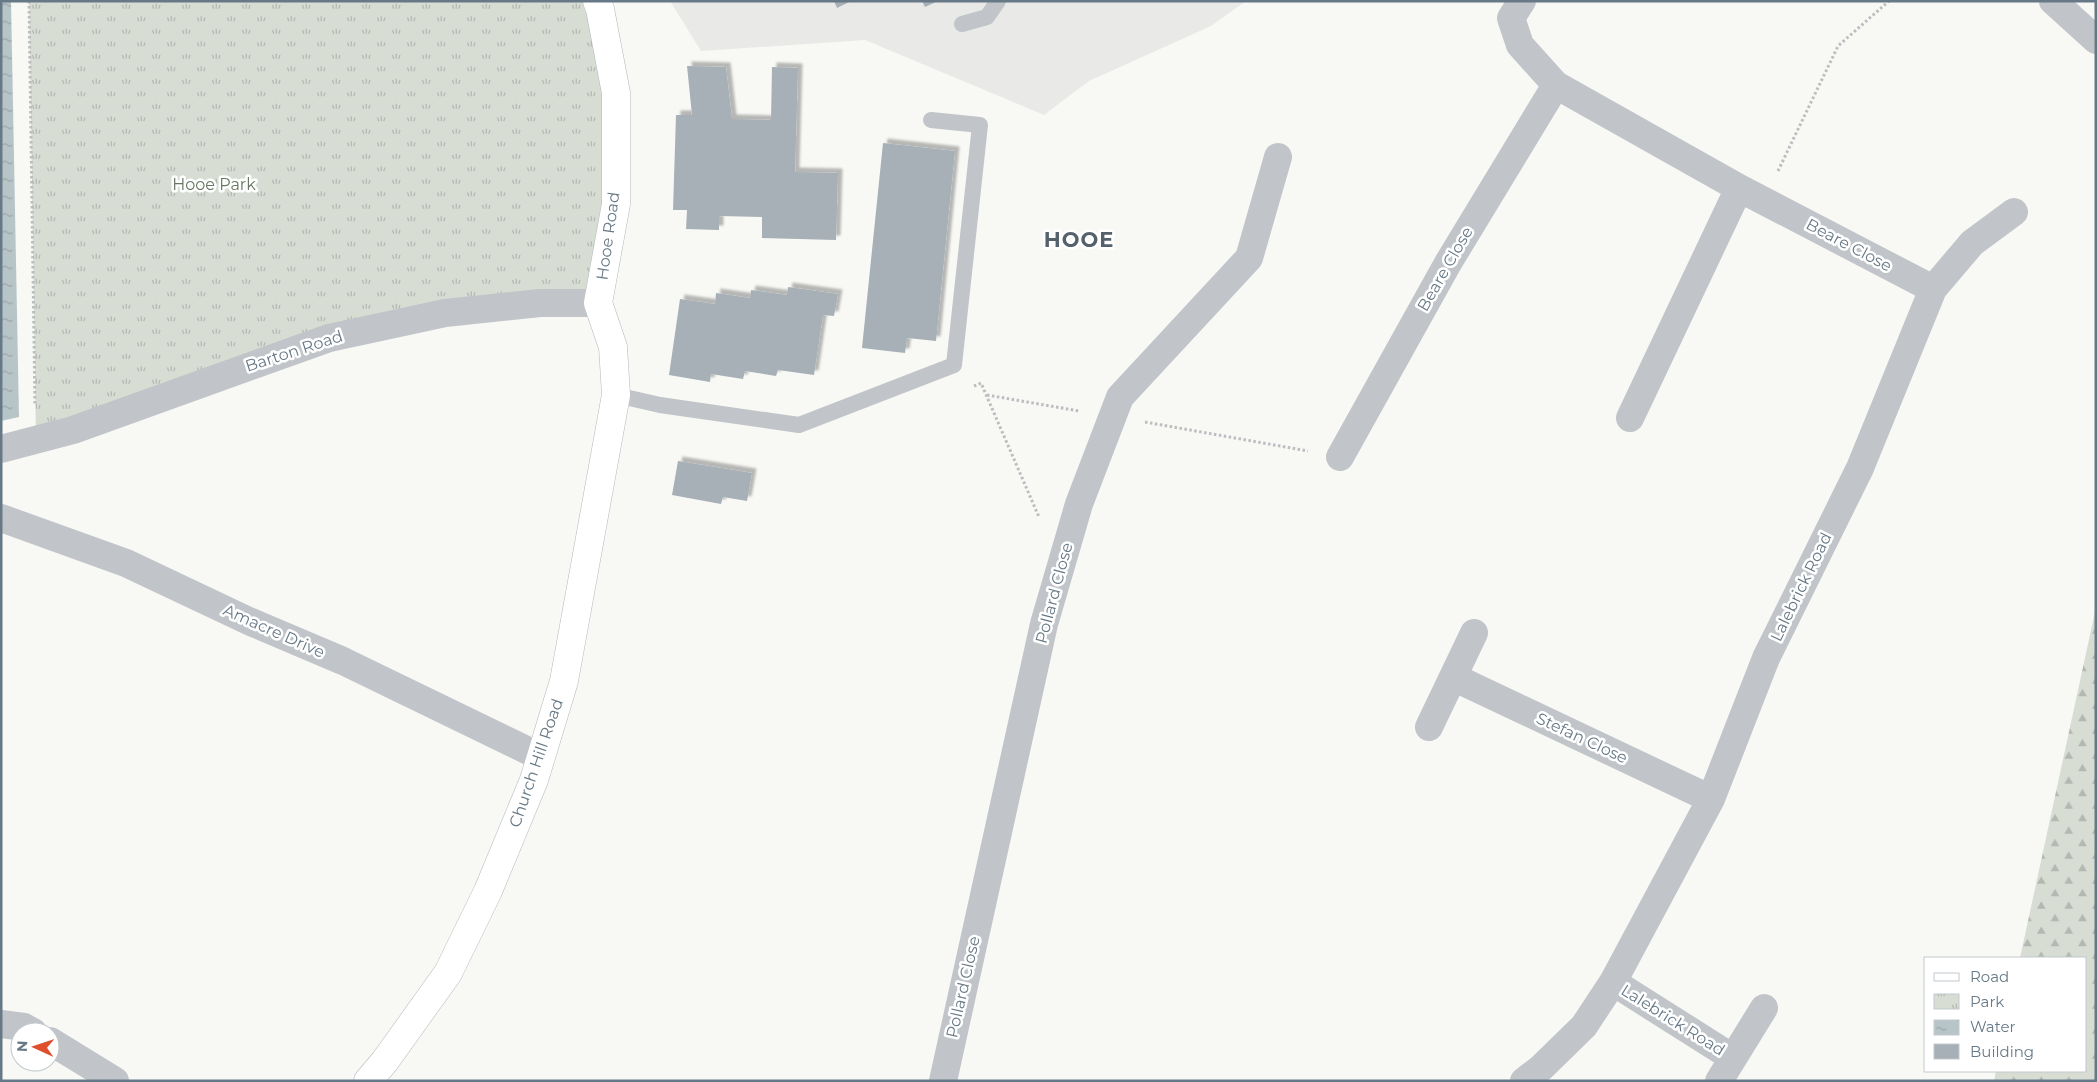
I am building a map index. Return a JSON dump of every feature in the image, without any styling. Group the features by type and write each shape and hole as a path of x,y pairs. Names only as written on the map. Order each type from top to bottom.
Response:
{"street":[{"name":"Hooe Road","path":"597,1 616,93 616,204 598,303 613,346 616,395 608,440"},
{"name":"Beare Close","path":"1522,1 1511,18 1520,45 1556,85 1739,188 1933,289"},
{"path":"2053,1 2096,40"},
{"name":"Beare Close","path":"1340,457 1448,263 1556,85"},
{"name":"Pollard Close","path":"942,1081 1044,624 1079,504 1120,397 1249,258 1278,157"},
{"path":"1630,418 1739,188"},
{"name":"Lalebrick Road","path":"1524,1081 1541,1068 1584,1026 1613,982 1710,799 1766,658 1860,468 1933,289 1972,243 2014,212"},
{"name":"Barton Road","path":"1,449 73,430 195,384 329,338 445,313 540,303 598,303"},
{"name":"Church Hill Road","path":"368,1081 385,1062 448,973 488,890 534,780 564,681 608,440"},
{"name":"Amacre Drive","path":"1,518 126,563 251,622 343,661 541,758"},
{"path":"1429,727 1474,633"},
{"name":"Stefan Close","path":"1453,677 1710,799"},
{"name":"Lalebrick Road","path":"1613,982 1733,1058"},
{"name":"Lalebrick Road","path":"1719,1081 1764,1008"},
{"path":"60,1047 115,1081"}],"lane":[{"path":"962,24 987,17 998,1"},
{"path":"616,395 660,405 799,425 954,365 980,125 931,120"}],"path":[{"path":"29,1 36,440"},
{"path":"1764,201 1838,46 1889,1"},
{"path":"972,387 981,383 1061,568"},
{"path":"986,395 1340,457"}],"shaded area":[{"path":"670,1 1246,1 1211,26 1089,81 1044,115 865,40 701,51"}],"green space":[{"name":"Hooe Park","path":"29,1 597,1 616,93 598,303 445,313 36,440"},
{"path":"2096,607 2096,1081 1994,1081 1996,1072 2087,1072 2087,957 2020,957"}],"water":[{"path":"1,1 11,1 19,417 1,421"}],"building":[{"path":"834,1 851,1 837,8"},
{"path":"922,1 938,1 925,7"},
{"path":"687,66 726,67 732,119 771,120 772,67 798,68 795,172 838,173 836,240 762,238 762,217 719,216 719,230 686,229 687,210 673,210 676,115 692,115"},
{"path":"883,143 955,151 936,341 907,338 905,353 862,348"},
{"path":"788,287 838,294 834,316 823,315 814,375 778,370 776,376 745,371 743,379 711,374 710,382 669,375 680,299 715,304 716,293 750,298 751,290 787,295"},
{"path":"678,461 752,473 747,501 723,497 721,504 672,495"}],"district":[{"name":"HOOE","path":"1079,239"}]}
